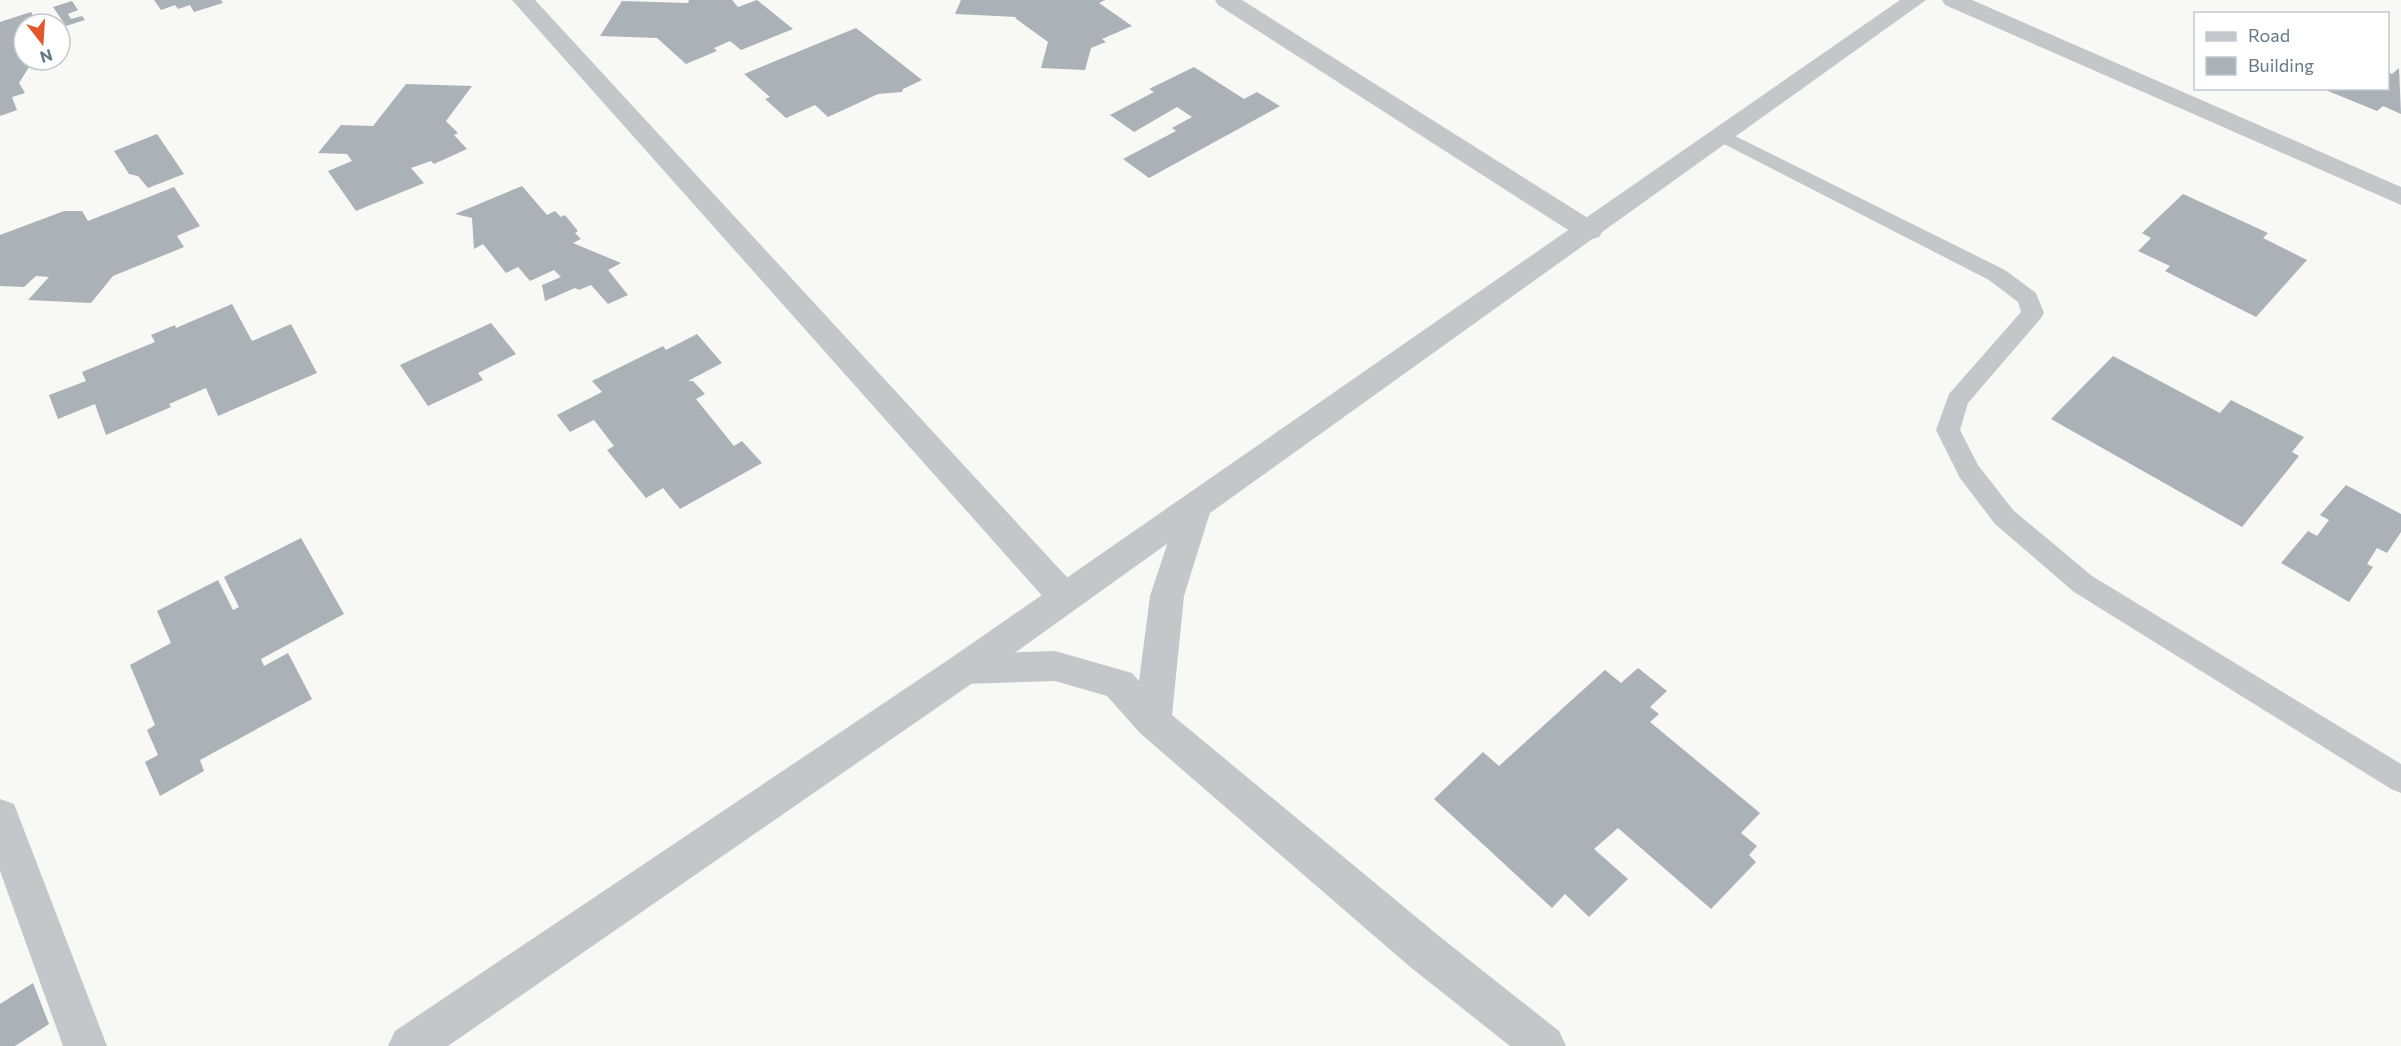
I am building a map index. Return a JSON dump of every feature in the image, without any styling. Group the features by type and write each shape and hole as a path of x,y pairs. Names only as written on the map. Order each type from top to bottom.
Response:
{"street":[{"path":"523,0 1064,597"},
{"path":"1226,0 1589,231"},
{"path":"410,1046 964,669 1915,0"},
{"path":"1953,0 2401,197"},
{"path":"1993,0 2004,12 2049,43"},
{"path":"1152,721 1167,596 1196,506"},
{"path":"964,669 1055,666 1119,684 1152,721 1424,951 1544,1046"},
{"path":"0,818 85,1046"}],"lane":[{"path":"1723,136 1997,275 2028,298 2033,313 1958,400 1948,430 1969,471 2004,517 2083,584 2401,780"}],"building":[{"path":"154,0 221,0 223,3 194,12 190,5 178,9 175,5 161,10"},
{"path":"689,0 732,0 738,7 757,0 793,29 741,50 730,41 714,48 717,51 686,64 657,38 600,36 622,1 688,3"},
{"path":"961,0 1105,0 1099,3 1132,26 1102,39 1106,42 1091,48 1085,70 1041,68 1048,42 1015,18 1017,17 955,14"},
{"path":"72,1 78,10 72,12 56,12 53,7"},
{"path":"82,16 85,20 72,24 72,19"},
{"path":"12,18 12,72 26,72 19,83 25,93 12,97 17,110 0,116 0,22"},
{"path":"856,28 922,80 903,89 902,92 878,94 828,117 815,105 786,118 765,99 770,97 744,74"},
{"path":"1194,67 1244,99 1257,92 1280,106 1149,178 1123,159 1176,131 1172,128 1192,117 1177,107 1134,132 1110,115 1154,92 1149,89"},
{"path":"2399,68 2401,114 2383,106 2377,111 2325,90 2389,90 2389,72 2392,74"},
{"path":"406,84 472,86 446,121 458,133 454,135 467,149 434,164 431,161 411,168 424,183 356,211 328,171 352,161 347,154 318,153 341,125 373,126"},
{"path":"157,134 184,174 148,188 138,176 129,174 114,151"},
{"path":"522,186 547,215 555,211 561,217 565,215 578,231 575,233 581,239 573,243 621,263 608,270 628,295 608,304 591,285 579,290 575,288 545,301 542,285 561,277 554,270 530,281 518,267 506,273 483,244 474,249 472,218 455,214"},
{"path":"174,187 200,226 177,236 184,247 113,276 91,303 28,300 49,277 36,276 24,287 0,286 0,235 64,211 82,211 88,221"},
{"path":"2183,194 2268,233 2263,238 2307,260 2256,317 2165,271 2170,266 2138,251 2151,238 2142,233"},
{"path":"232,304 252,341 291,324 317,373 218,416 206,388 169,404 171,407 106,435 95,404 58,419 49,395 86,381 82,372 155,342 151,335 175,325 176,328"},
{"path":"491,323 516,354 478,373 483,380 428,406 400,365"},
{"path":"697,334 722,363 688,381 693,381 705,394 696,399 734,446 742,441 762,463 680,509 663,488 646,498 607,450 614,446 594,420 570,432 557,415 602,392 592,381 663,346 666,350"},
{"path":"2113,356 2220,413 2231,400 2304,437 2292,452 2299,456 2242,527 2051,419"},
{"path":"2346,485 2401,514 2401,532 2387,553 2377,548 2367,564 2373,567 2349,602 2281,563 2308,531 2317,536 2329,520 2320,515"},
{"path":"301,538 344,614 261,659 264,666 288,653 312,699 200,760 204,771 160,796 145,762 158,755 147,730 155,725 130,665 171,643 157,611 218,580 233,610 239,607 224,577"},
{"path":"1638,668 1667,691 1650,707 1659,714 1650,722 1760,813 1741,833 1757,846 1749,855 1756,862 1711,909 1618,828 1594,849 1628,879 1589,917 1565,894 1552,908 1434,799 1483,752 1499,766 1605,670 1621,683"},
{"path":"33,983 49,1024 15,1046 0,1046 0,1004"}]}
